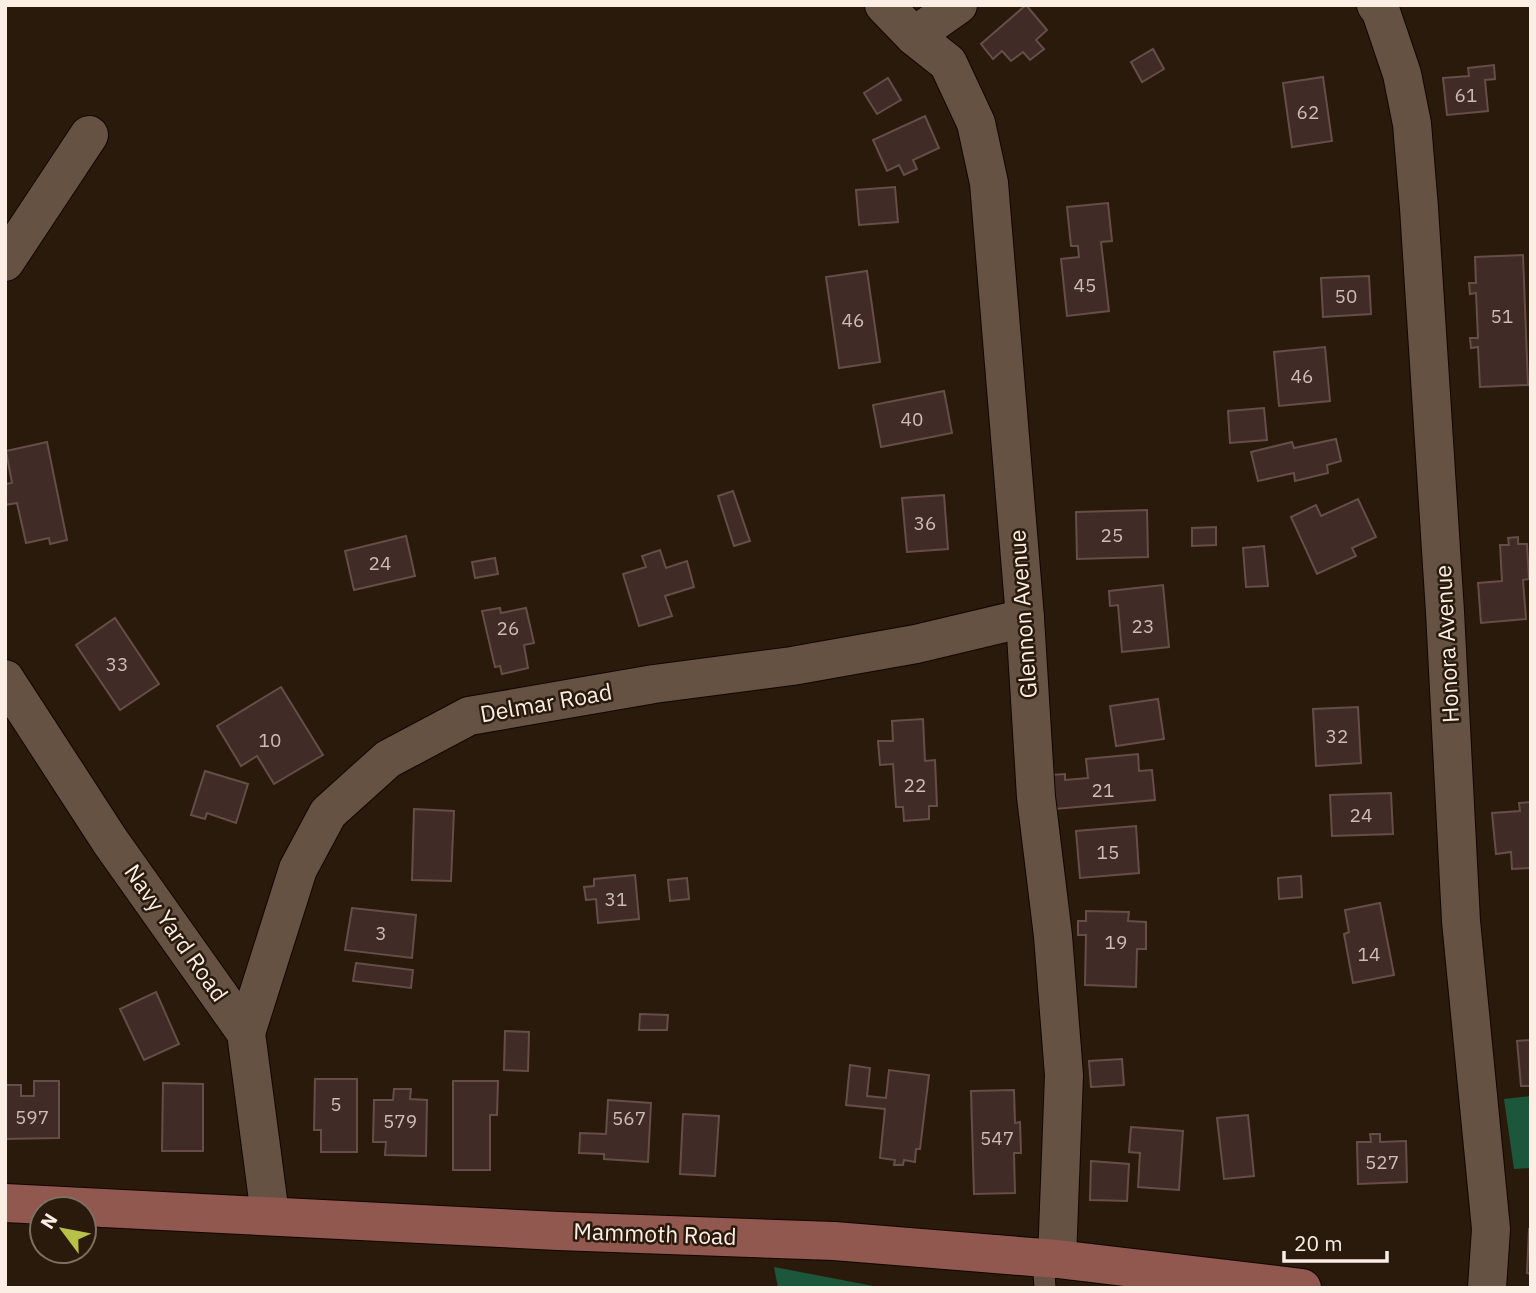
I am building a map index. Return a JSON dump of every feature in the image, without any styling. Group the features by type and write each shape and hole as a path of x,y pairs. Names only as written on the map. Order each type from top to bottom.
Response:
{"main road":[{"name":"Mammoth Road","path":"5,1203 558,1231 834,1241 1048,1268 1294,1287"}],"street":[{"name":"Glennon Avenue","path":"884,5 914,36 948,63 976,122 989,183 1025,618 1036,797 1064,1075 1048,1268"},
{"path":"914,36 958,5"},
{"name":"Honora Avenue","path":"1376,5 1402,74 1412,124 1445,612 1461,921 1491,1228 1487,1288"},
{"path":"5,262 89,135"},
{"name":"Delmar Road","path":"246,1033 298,869 328,813 387,759 468,716 654,684 792,666 916,644 1025,618"},
{"name":"Navy Yard Road","path":"5,680 110,841 246,1033 270,1215"}],"green space":[{"path":"1531,1096 1531,1168 1514,1169 1504,1099"},
{"path":"774,1267 884,1288 778,1288"}],"building":[{"path":"1026,5 1047,30 1036,40 1044,49 1030,60 1023,52 1011,61 1002,51 993,59 981,44"},
{"path":"1153,49 1164,69 1142,82 1131,62"},
{"path":"1494,65 1495,79 1485,80 1488,111 1447,115 1443,78 1469,76 1468,68"},
{"path":"1323,77 1332,141 1292,147 1283,83"},
{"path":"888,78 901,100 877,114 864,93"},
{"path":"925,116 939,148 913,160 917,169 904,175 899,165 887,171 873,140"},
{"path":"895,187 898,222 859,225 856,190"},
{"path":"1108,203 1112,241 1101,242 1109,311 1067,316 1061,259 1079,257 1078,246 1071,246 1067,207"},
{"path":"1523,255 1528,385 1480,387 1478,347 1471,348 1470,338 1478,338 1476,293 1470,294 1469,283 1476,283 1475,257"},
{"path":"867,271 880,362 839,368 826,277"},
{"path":"1369,276 1371,314 1323,317 1321,278"},
{"path":"1325,347 1330,401 1279,406 1274,352"},
{"path":"944,391 952,433 881,447 873,405"},
{"path":"1264,408 1267,440 1230,443 1228,411"},
{"path":"1336,439 1341,461 1327,465 1328,473 1295,481 1294,473 1258,481 1251,452 1292,442 1294,448"},
{"path":"47,442 67,540 50,544 49,538 26,543 17,503 5,505 5,484 12,483 6,451"},
{"path":"733,491 750,541 734,546 718,496"},
{"path":"944,495 948,549 907,552 902,498"},
{"path":"1358,499 1376,537 1352,548 1356,556 1317,574 1291,517 1316,505 1321,516"},
{"path":"1147,510 1148,557 1077,559 1076,512"},
{"path":"1216,527 1216,545 1192,546 1192,528"},
{"path":"406,536 415,576 354,590 345,551"},
{"path":"1518,537 1518,544 1527,544 1529,579 1523,580 1526,619 1481,623 1478,583 1502,581 1500,545 1509,545 1508,538"},
{"path":"1264,546 1268,586 1246,587 1243,548"},
{"path":"660,550 666,568 687,561 694,587 665,596 672,616 639,626 623,574 646,567 642,556"},
{"path":"495,558 498,574 475,578 472,562"},
{"path":"1163,585 1169,647 1122,652 1118,605 1110,606 1109,591"},
{"path":"500,608 501,613 526,608 534,643 524,645 528,668 502,674 500,666 495,667 482,611"},
{"path":"115,618 159,684 120,710 76,645"},
{"path":"281,687 323,755 274,784 257,756 241,766 217,726"},
{"path":"1158,699 1164,739 1116,746 1110,706"},
{"path":"1358,707 1361,763 1316,766 1313,709"},
{"path":"923,719 925,761 935,760 937,806 929,806 929,819 904,821 903,807 896,807 893,764 880,765 878,741 893,741 892,721"},
{"path":"1138,754 1139,771 1152,770 1155,800 1055,809 1051,775 1065,774 1065,780 1088,778 1086,759"},
{"path":"205,771 248,784 236,823 207,813 205,819 191,815"},
{"path":"1391,793 1393,834 1332,836 1330,795"},
{"path":"1531,802 1531,868 1512,869 1511,852 1496,854 1492,813 1520,811 1519,803"},
{"path":"414,809 454,811 451,881 412,880"},
{"path":"1136,826 1139,873 1080,878 1076,831"},
{"path":"635,875 639,919 598,923 596,899 586,900 584,887 594,886 594,879"},
{"path":"1301,876 1302,897 1279,899 1278,878"},
{"path":"687,878 689,899 670,901 668,880"},
{"path":"1380,903 1394,975 1353,983 1344,934 1349,932 1345,910"},
{"path":"352,908 416,915 412,958 345,950"},
{"path":"1086,911 1129,912 1128,921 1146,922 1146,949 1137,949 1136,987 1085,985 1086,935 1078,935 1078,921 1086,921"},
{"path":"356,963 413,970 411,988 353,981"},
{"path":"156,992 179,1044 144,1060 120,1009"},
{"path":"640,1014 668,1015 667,1030 639,1030"},
{"path":"505,1031 529,1032 528,1071 504,1070"},
{"path":"1531,1040 1531,1086 1521,1086 1517,1041"},
{"path":"1122,1059 1124,1085 1091,1087 1089,1061"},
{"path":"850,1065 870,1068 867,1096 886,1098 889,1070 929,1075 920,1149 916,1149 915,1162 904,1160 903,1165 894,1165 895,1160 880,1158 885,1109 846,1105"},
{"path":"315,1079 357,1079 357,1152 321,1152 321,1130 314,1130"},
{"path":"34,1081 59,1081 59,1138 5,1139 5,1085 21,1085 21,1096 34,1096"},
{"path":"453,1081 498,1081 497,1115 490,1115 490,1170 453,1170"},
{"path":"163,1083 203,1084 203,1151 162,1151"},
{"path":"394,1089 411,1089 410,1099 427,1100 426,1156 385,1155 386,1142 373,1142 374,1100 393,1100"},
{"path":"1014,1090 1015,1123 1020,1122 1021,1153 1014,1153 1015,1193 974,1194 971,1091"},
{"path":"608,1100 651,1103 648,1162 604,1159 604,1154 579,1153 580,1133 606,1134"},
{"path":"683,1114 719,1116 715,1176 680,1174"},
{"path":"1248,1115 1254,1176 1224,1179 1217,1118"},
{"path":"1131,1127 1183,1131 1179,1190 1138,1187 1140,1153 1129,1152"},
{"path":"1370,1134 1380,1134 1380,1142 1406,1141 1407,1182 1358,1184 1357,1142 1371,1142"},
{"path":"1091,1161 1129,1164 1127,1201 1090,1200"},
{"path":"1531,1229 1531,1274 1527,1273"}]}
